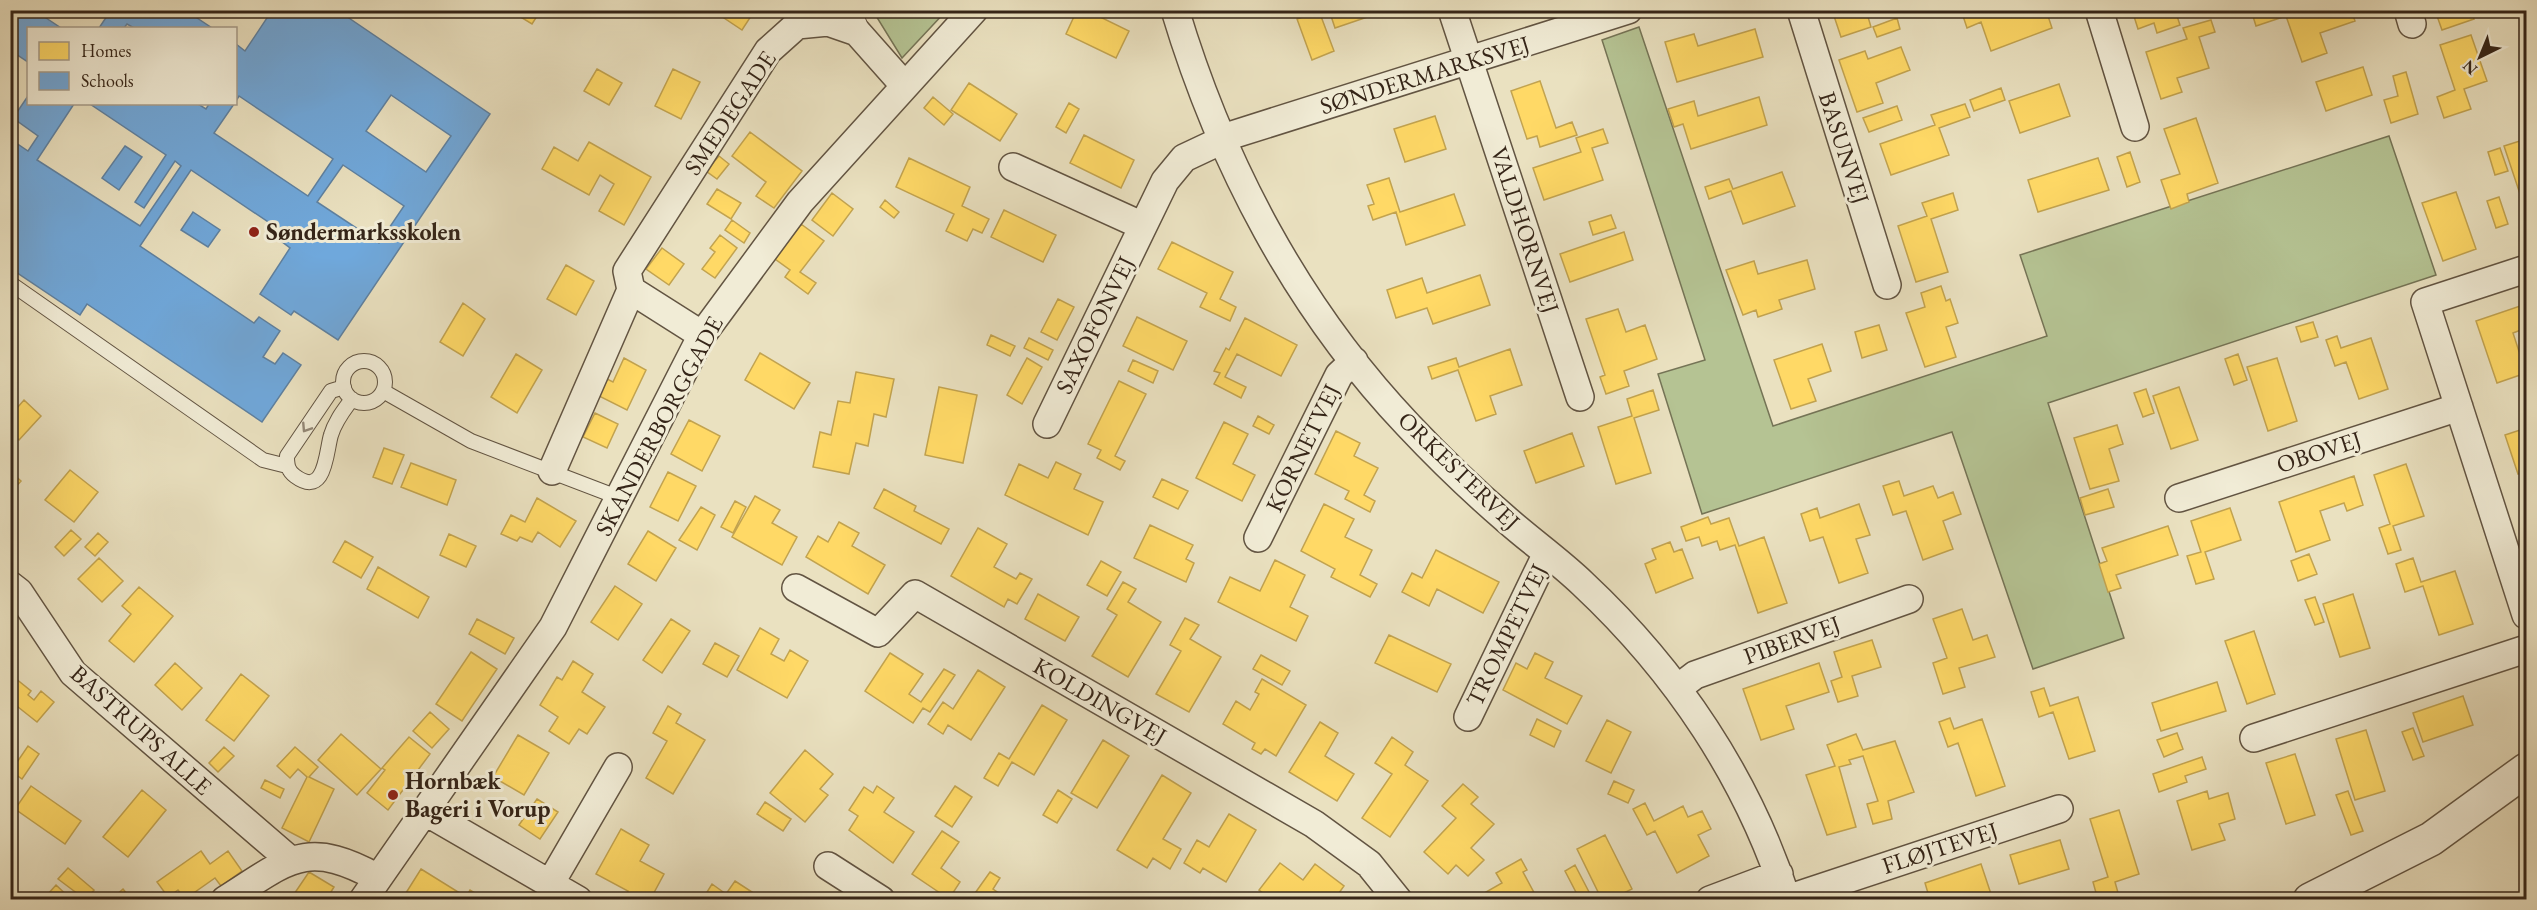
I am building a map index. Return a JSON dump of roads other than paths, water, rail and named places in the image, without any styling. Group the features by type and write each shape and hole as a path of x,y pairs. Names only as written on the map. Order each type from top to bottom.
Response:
{"street":[{"name":"SKANDERBORGGADE","path":"369,889 426,812 553,627 702,335 800,202 974,10"},
{"name":"ORKESTERVEJ","path":"1175,10 1202,96 1245,189 1301,288 1354,361 1407,423 1468,486 1547,553 1613,614 1678,688 1708,731 1736,781 1784,891"},
{"name":"VALDHORNVEJ","path":"1452,10 1580,398"},
{"name":"SØNDERMARKSVEJ","path":"1222,140 1628,10"},
{"name":"BASUNVEJ","path":"1801,10 1887,285"},
{"path":"2099,10 2134,126"},
{"name":"SMEDEGADE","path":"552,471 631,290 627,271 768,51 808,16 828,22 856,21 904,85"},
{"name":"SAXOFONVEJ","path":"1047,424 1165,180 1184,158 1222,140"},
{"name":"SAXOFONVEJ","path":"1013,167 1143,226"},
{"path":"2526,269 2425,302 2459,407 2517,552 2526,615"},
{"path":"631,290 702,335"},
{"name":"KORNETVEJ","path":"1258,538 1339,375 1354,361"},
{"name":"OBOVEJ","path":"2179,498 2459,407"},
{"name":"TROMPETVEJ","path":"1468,717 1547,553"},
{"name":"BASTRUPS ALLE","path":"10,585 19,592 73,673 289,860"},
{"name":"KOLDINGVEJ","path":"796,588 878,633 915,594 1314,824 1369,864 1398,900"},
{"name":"PIBERVEJ","path":"1678,688 1695,675 1909,598"},
{"path":"2254,738 2526,650"},
{"path":"550,884 618,767"},
{"path":"2310,900 2431,839 2526,770"},
{"name":"FLØJTEVEJ","path":"1710,900 1784,891 2059,809"},
{"path":"426,812 578,900"},
{"path":"225,900 289,860 316,855 348,862 369,889"},
{"path":"828,866 881,900"}],"lane":[{"path":"10,283 262,460 287,466"},
{"path":"348,393 331,391 287,456 287,466 293,475 303,481 312,482 319,477 326,466 330,436 348,393 345,375 348,368 358,362 369,361 381,368 385,375 383,391 379,397 368,402 348,393"},
{"path":"383,391 471,441 620,498"}],"place":[{"name":"Søndermarksskolen","path":"254,232"},
{"name":"Hornbæk Bageri i Vorup","path":"393,795"}]}
